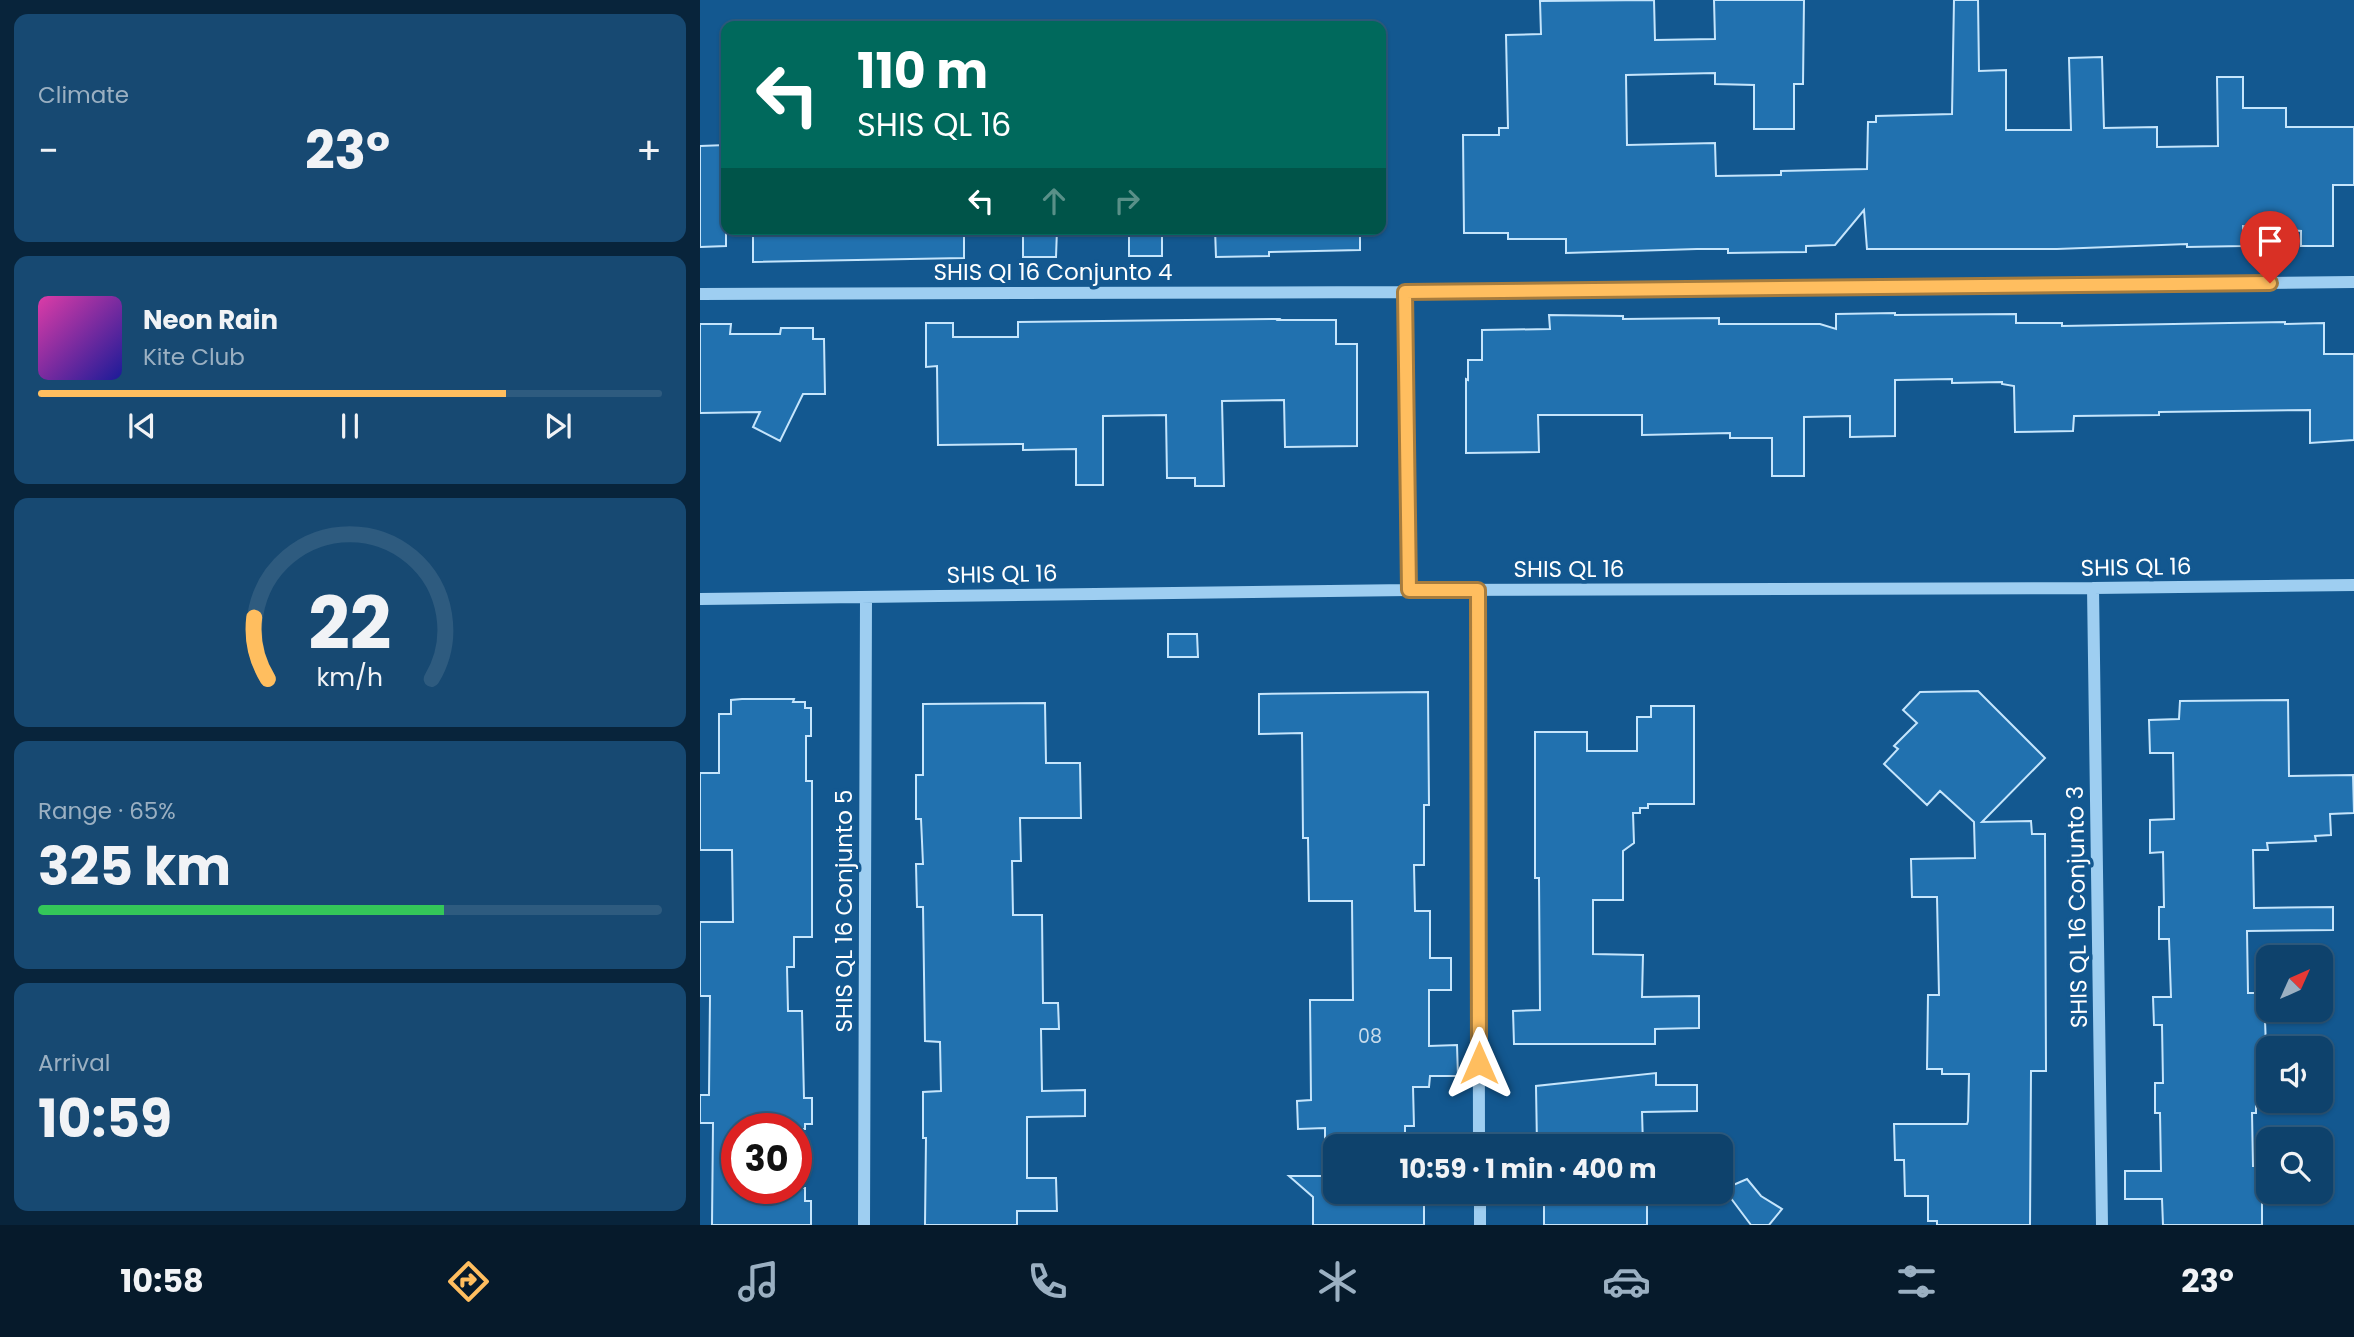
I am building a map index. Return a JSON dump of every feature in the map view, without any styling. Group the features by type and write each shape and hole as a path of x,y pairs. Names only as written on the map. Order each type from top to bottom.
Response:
{"street":[{"name":"SHIS QI 16 Conjunto 4","path":"700,294 1405,292 2354,282"},
{"path":"1405,292 1409,590"},
{"name":"SHIS QL 16","path":"700,599 1409,590 2094,589 2354,585"},
{"name":"SHIS QL 16 Conjunto 3","path":"2094,589 2102,1225"},
{"path":"1478,590 1479,1134"},
{"name":"SHIS QL 16 Conjunto 5","path":"864,1225 866,597"},
{"path":"1480,1204 1480,1225"}],"building":[{"path":"1654,0 1655,40 1715,39 1714,0 1804,0 1803,84 1794,84 1794,129 1754,129 1754,85 1715,84 1715,73 1626,75 1627,145 1715,143 1716,176 1867,169 1868,122 1876,122 1876,116 1952,114 1954,0 1978,0 1979,71 2006,70 2006,130 2071,130 2069,58 2102,57 2104,128 2157,127 2157,147 2218,146 2217,77 2243,77 2243,108 2286,108 2286,127 2354,127 2354,185 2333,185 2333,246 2301,246 2301,231 2243,226 2243,246 2187,247 2187,244 2057,249 1867,249 1864,210 1835,245 1806,246 1806,252 1728,253 1728,249 1697,249 1566,253 1566,239 1508,239 1508,233 1464,233 1463,135 1499,135 1499,128 1508,128 1506,35 1541,34 1540,1"},
{"path":"721,145 721,235 726,235 726,246 700,247 700,146"},
{"path":"753,235 964,235 964,258 753,262"},
{"path":"1023,235 1057,235 1056,257 1023,257"},
{"path":"1129,235 1162,235 1162,256 1129,256"},
{"path":"1215,235 1360,235 1360,250 1269,252 1269,256 1216,257"},
{"path":"1836,314 2016,314 2016,323 2062,323 2062,326 2324,323 2324,354 2354,354 2354,440 2310,443 2310,410 2074,416 2073,431 2015,432 2014,386 2002,382 1952,383 1952,379 1895,380 1895,436 1850,437 1850,416 1804,417 1804,476 1772,476 1772,438 1730,438 1730,433 1642,435 1642,415 1538,415 1539,452 1466,453 1468,360 1482,360 1482,330 1550,329 1549,315 1623,316 1623,319 1719,318 1719,324 1820,324 1836,329"},
{"path":"1336,320 1336,344 1357,344 1357,446 1285,447 1284,400 1222,401 1224,486 1195,486 1195,478 1167,478 1166,415 1103,416 1103,485 1076,485 1076,449 1023,450 1023,444 938,445 937,366 926,367 926,323 953,323 953,337 1018,337 1018,322"},
{"path":"700,324 731,324 730,334 780,334 781,328 813,328 813,339 824,339 825,394 803,394 780,441 753,427 760,412 700,413"},
{"path":"1168,634 1197,634 1198,657 1168,657"},
{"path":"1978,691 2045,758 1982,822 2031,821 2032,834 2045,834 2046,1071 2031,1071 2030,1225 1937,1225 1937,1221 1928,1221 1928,1196 1905,1196 1904,1160 1895,1160 1894,1124 1967,1124 1968,1121 1969,1074 1942,1074 1942,1069 1927,1069 1928,995 1939,995 1937,897 1912,897 1911,859 1975,858 1974,822 1940,791 1927,805 1884,764 1898,749 1894,746 1917,723 1903,710 1920,692"},
{"path":"1428,692 1429,805 1424,805 1424,865 1414,865 1415,911 1430,911 1430,958 1451,958 1451,990 1429,990 1429,1046 1457,1045 1458,1076 1430,1076 1429,1087 1413,1087 1414,1126 1405,1126 1405,1134 1325,1134 1325,1128 1298,1129 1297,1101 1311,1100 1310,1000 1353,1000 1352,901 1309,901 1308,838 1303,838 1302,733 1259,734 1259,694"},
{"path":"794,699 793,702 805,702 805,708 811,708 811,736 806,736 806,781 812,781 812,937 794,937 794,967 787,967 788,1011 802,1011 804,1098 812,1098 812,1113 721,1113 721,1204 811,1204 811,1225 712,1225 713,1123 700,1123 700,1095 709,1095 710,996 700,996 700,922 733,922 732,850 700,850 700,773 719,773 719,714 731,714 731,700"},
{"path":"2288,700 2289,776 2353,775 2354,813 2330,814 2331,835 2315,836 2316,841 2267,843 2268,850 2253,850 2254,908 2333,907 2333,930 2247,931 2248,993 2256,993 2256,1022 2265,1022 2266,1036 2256,1036 2256,1113 2252,1113 2256,1204 2262,1204 2262,1225 2163,1225 2162,1199 2125,1199 2125,1171 2161,1171 2160,1113 2155,1113 2155,1083 2163,1083 2162,1025 2154,1025 2153,997 2171,997 2169,939 2159,939 2159,907 2164,907 2163,852 2150,853 2150,820 2174,819 2173,753 2150,753 2149,720 2179,719 2180,701"},
{"path":"1045,703 1046,763 1080,763 1081,818 1020,818 1021,861 1012,861 1013,915 1042,915 1043,1003 1058,1003 1059,1029 1041,1029 1042,1091 1085,1090 1085,1116 1027,1117 1027,1178 1056,1178 1057,1211 1017,1211 1017,1225 925,1225 926,1138 923,1138 923,1092 941,1091 940,1042 925,1041 923,907 917,907 916,864 923,864 921,819 916,819 916,775 923,775 923,704"},
{"path":"1651,706 1694,706 1694,804 1648,804 1648,808 1640,808 1640,813 1633,813 1634,843 1623,851 1623,900 1593,900 1593,954 1643,955 1642,997 1699,996 1699,1028 1655,1029 1655,1044 1514,1044 1513,1011 1540,1010 1539,878 1535,878 1535,732 1587,732 1587,751 1637,751 1637,717 1651,717"},
{"path":"1656,1073 1656,1085 1697,1085 1697,1111 1642,1112 1643,1134 1537,1134 1536,1086"},
{"path":"1289,1176 1323,1176 1323,1204 1424,1204 1424,1225 1313,1225 1313,1197"},
{"path":"1747,1179 1761,1196 1782,1209 1769,1225 1751,1225 1733,1201 1733,1185"},
{"path":"1544,1204 1647,1204 1647,1225 1544,1225"}],"route":[{"path":"1479,1063 1478,590 1409,590 1405,292 2270,283"}]}
